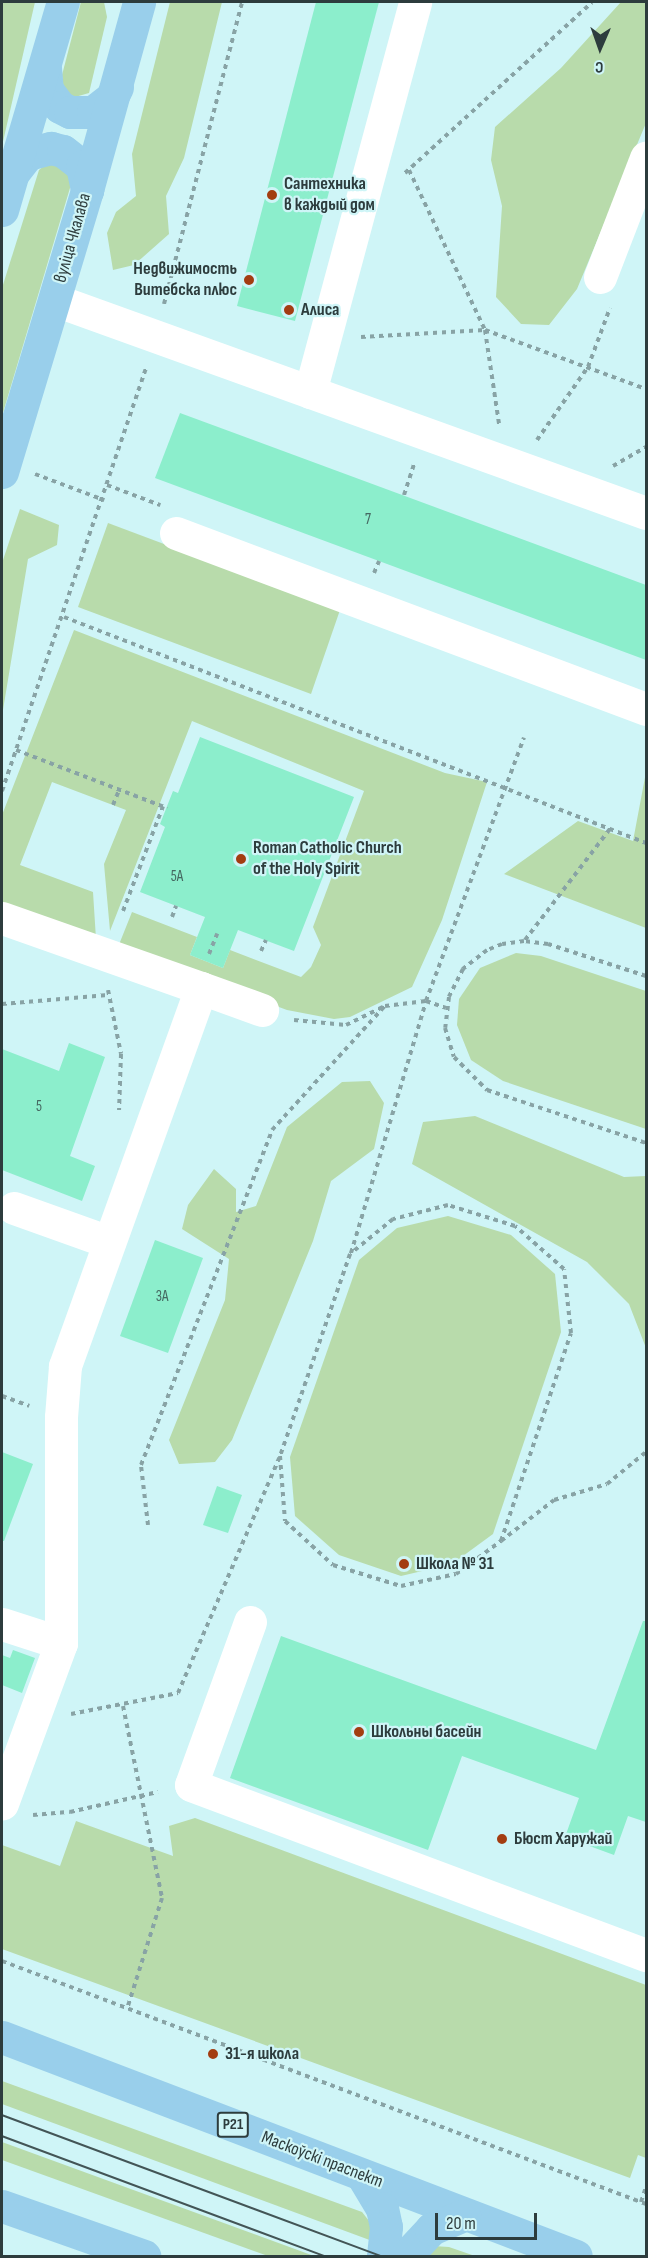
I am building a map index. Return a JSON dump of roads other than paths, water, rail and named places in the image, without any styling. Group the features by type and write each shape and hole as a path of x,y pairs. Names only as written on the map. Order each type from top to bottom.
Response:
{"main road":[{"path":"2,210 63,2"},
{"name":"вуліца Чкалава","path":"12,471 55,300 117,87 139,2"},
{"path":"45,69 47,90 60,107 70,112 93,112 112,98 117,87"},
{"path":"13,173 28,154 51,148 63,151 82,166 87,190"},
{"name":"Маскоўскі праспект","path":"2,2037 576,2256"},
{"path":"362,2175 382,2208 386,2227 383,2256"},
{"path":"2,2206 144,2256"},
{"path":"406,2256 431,2229 464,2215"}],"lane":[{"path":"310,392 415,2"},
{"path":"600,277 646,158"},
{"path":"55,300 646,513"},
{"path":"176,533 646,709"},
{"path":"2,918 262,1010"},
{"path":"13,1810 32,1720 61,1642 61,1417 65,1366 201,988"},
{"path":"14,1208 109,1242"},
{"path":"250,1622 191,1785 646,1955"},
{"path":"2,1624 61,1642"}],"tram line":[{"path":"2,2115 382,2256"},
{"path":"2,2136 324,2256"}],"place":[{"name":"Сантехника в каждый дом","path":"272,195"},
{"name":"Недвижимость Витебска плюс","path":"249,280"},
{"name":"Алиса","path":"289,310"},
{"name":"Roman Catholic Church of the Holy Spirit","path":"241,859"},
{"name":"Школа № 31","path":"404,1564"},
{"name":"Школьны басейн","path":"359,1732"},
{"name":"Бюст Харужай","path":"502,1839"},
{"name":"31-я школа","path":"213,2054"}]}
